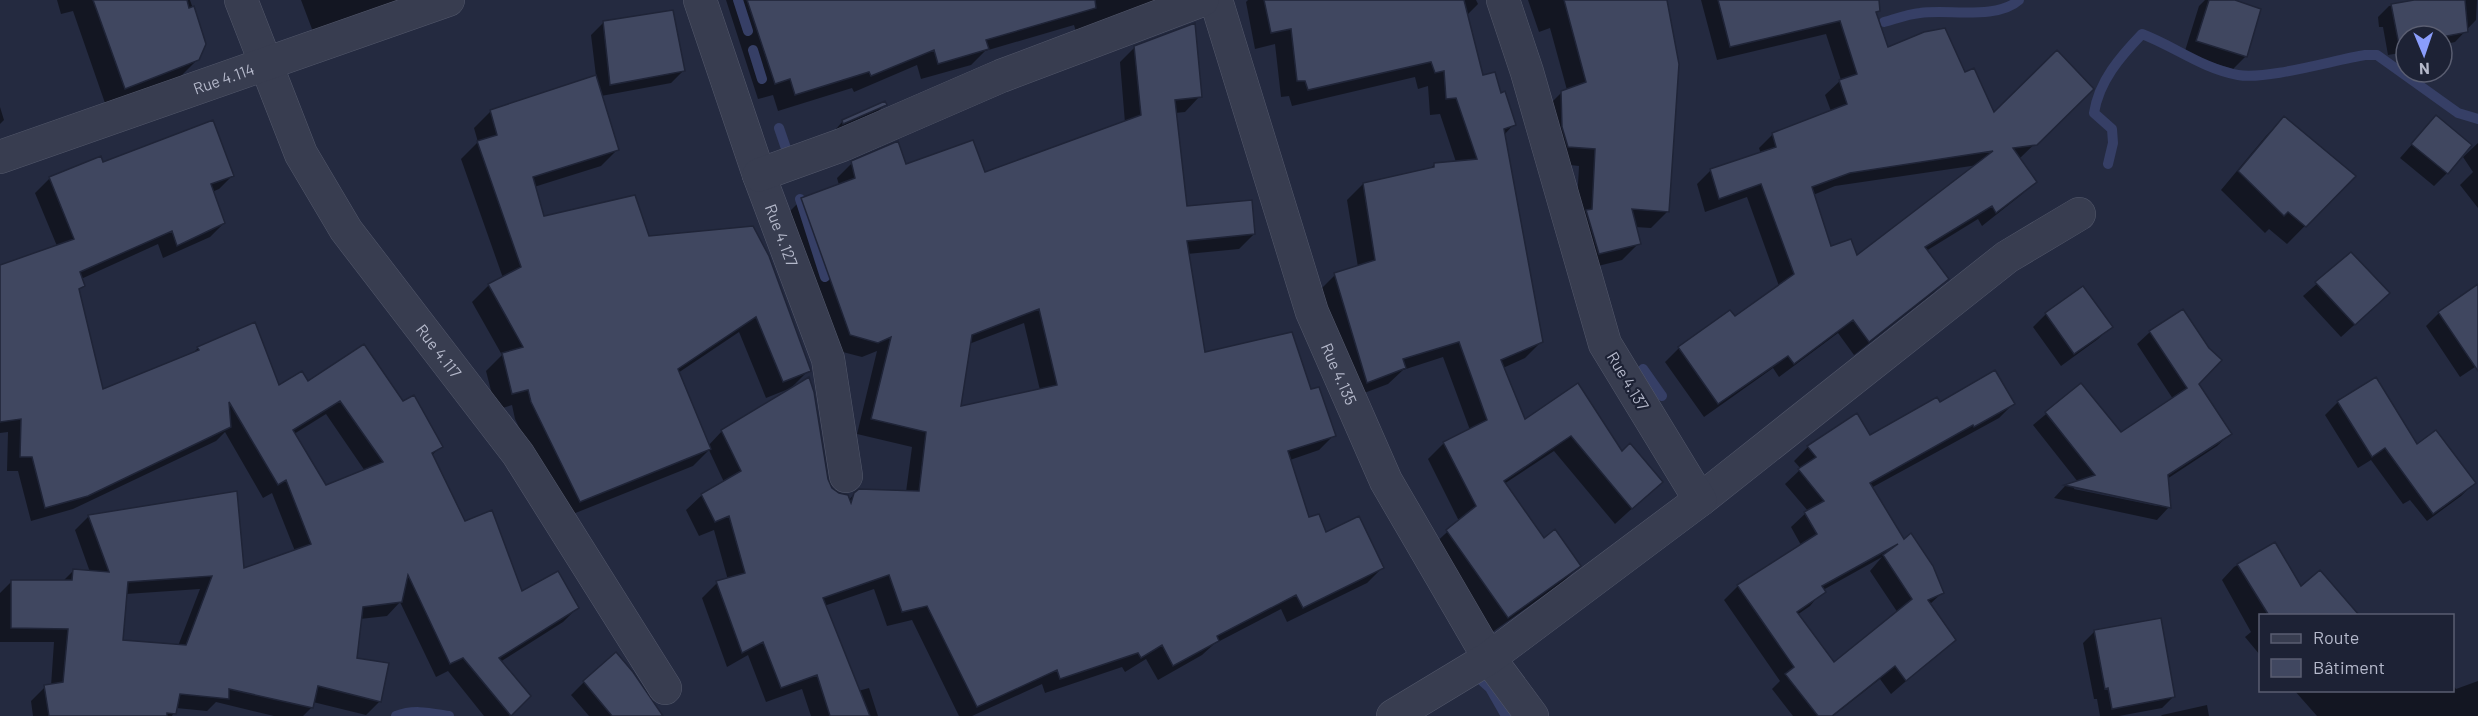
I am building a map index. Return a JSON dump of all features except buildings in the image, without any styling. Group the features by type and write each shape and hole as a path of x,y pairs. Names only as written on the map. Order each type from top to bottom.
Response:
{"street":[{"name":"Rue 4.117","path":"242,0 301,154 346,230 518,454 665,688"},
{"name":"Rue 4.114","path":"0,156 448,0"},
{"name":"Rue 4.127","path":"700,0 759,175 828,359 846,476"},
{"path":"759,175 842,145 1001,76 1202,0"},
{"name":"Rue 4.135","path":"1216,0 1312,312 1386,481 1489,658 1532,716"},
{"name":"Rue 4.137","path":"1503,0 1527,72 1605,344 1700,500"},
{"path":"1393,716 1489,658 1700,500 2007,256 2079,214"}],"waterway":[{"path":"738,0 748,31"},
{"path":"1884,22 1920,13 1998,10 2019,0"},
{"path":"2108,164 2113,143 2112,129 2094,113 2097,101 2112,70 2142,34 2201,63 2238,75 2266,75 2365,55 2377,55 2458,113 2478,119"},
{"path":"753,50 762,79"},
{"path":"779,128 790,160"},
{"path":"800,199 825,277"},
{"path":"1643,369 1662,396"},
{"path":"1480,679 1490,688 1506,716"},
{"path":"396,716 416,712 449,716"}]}
